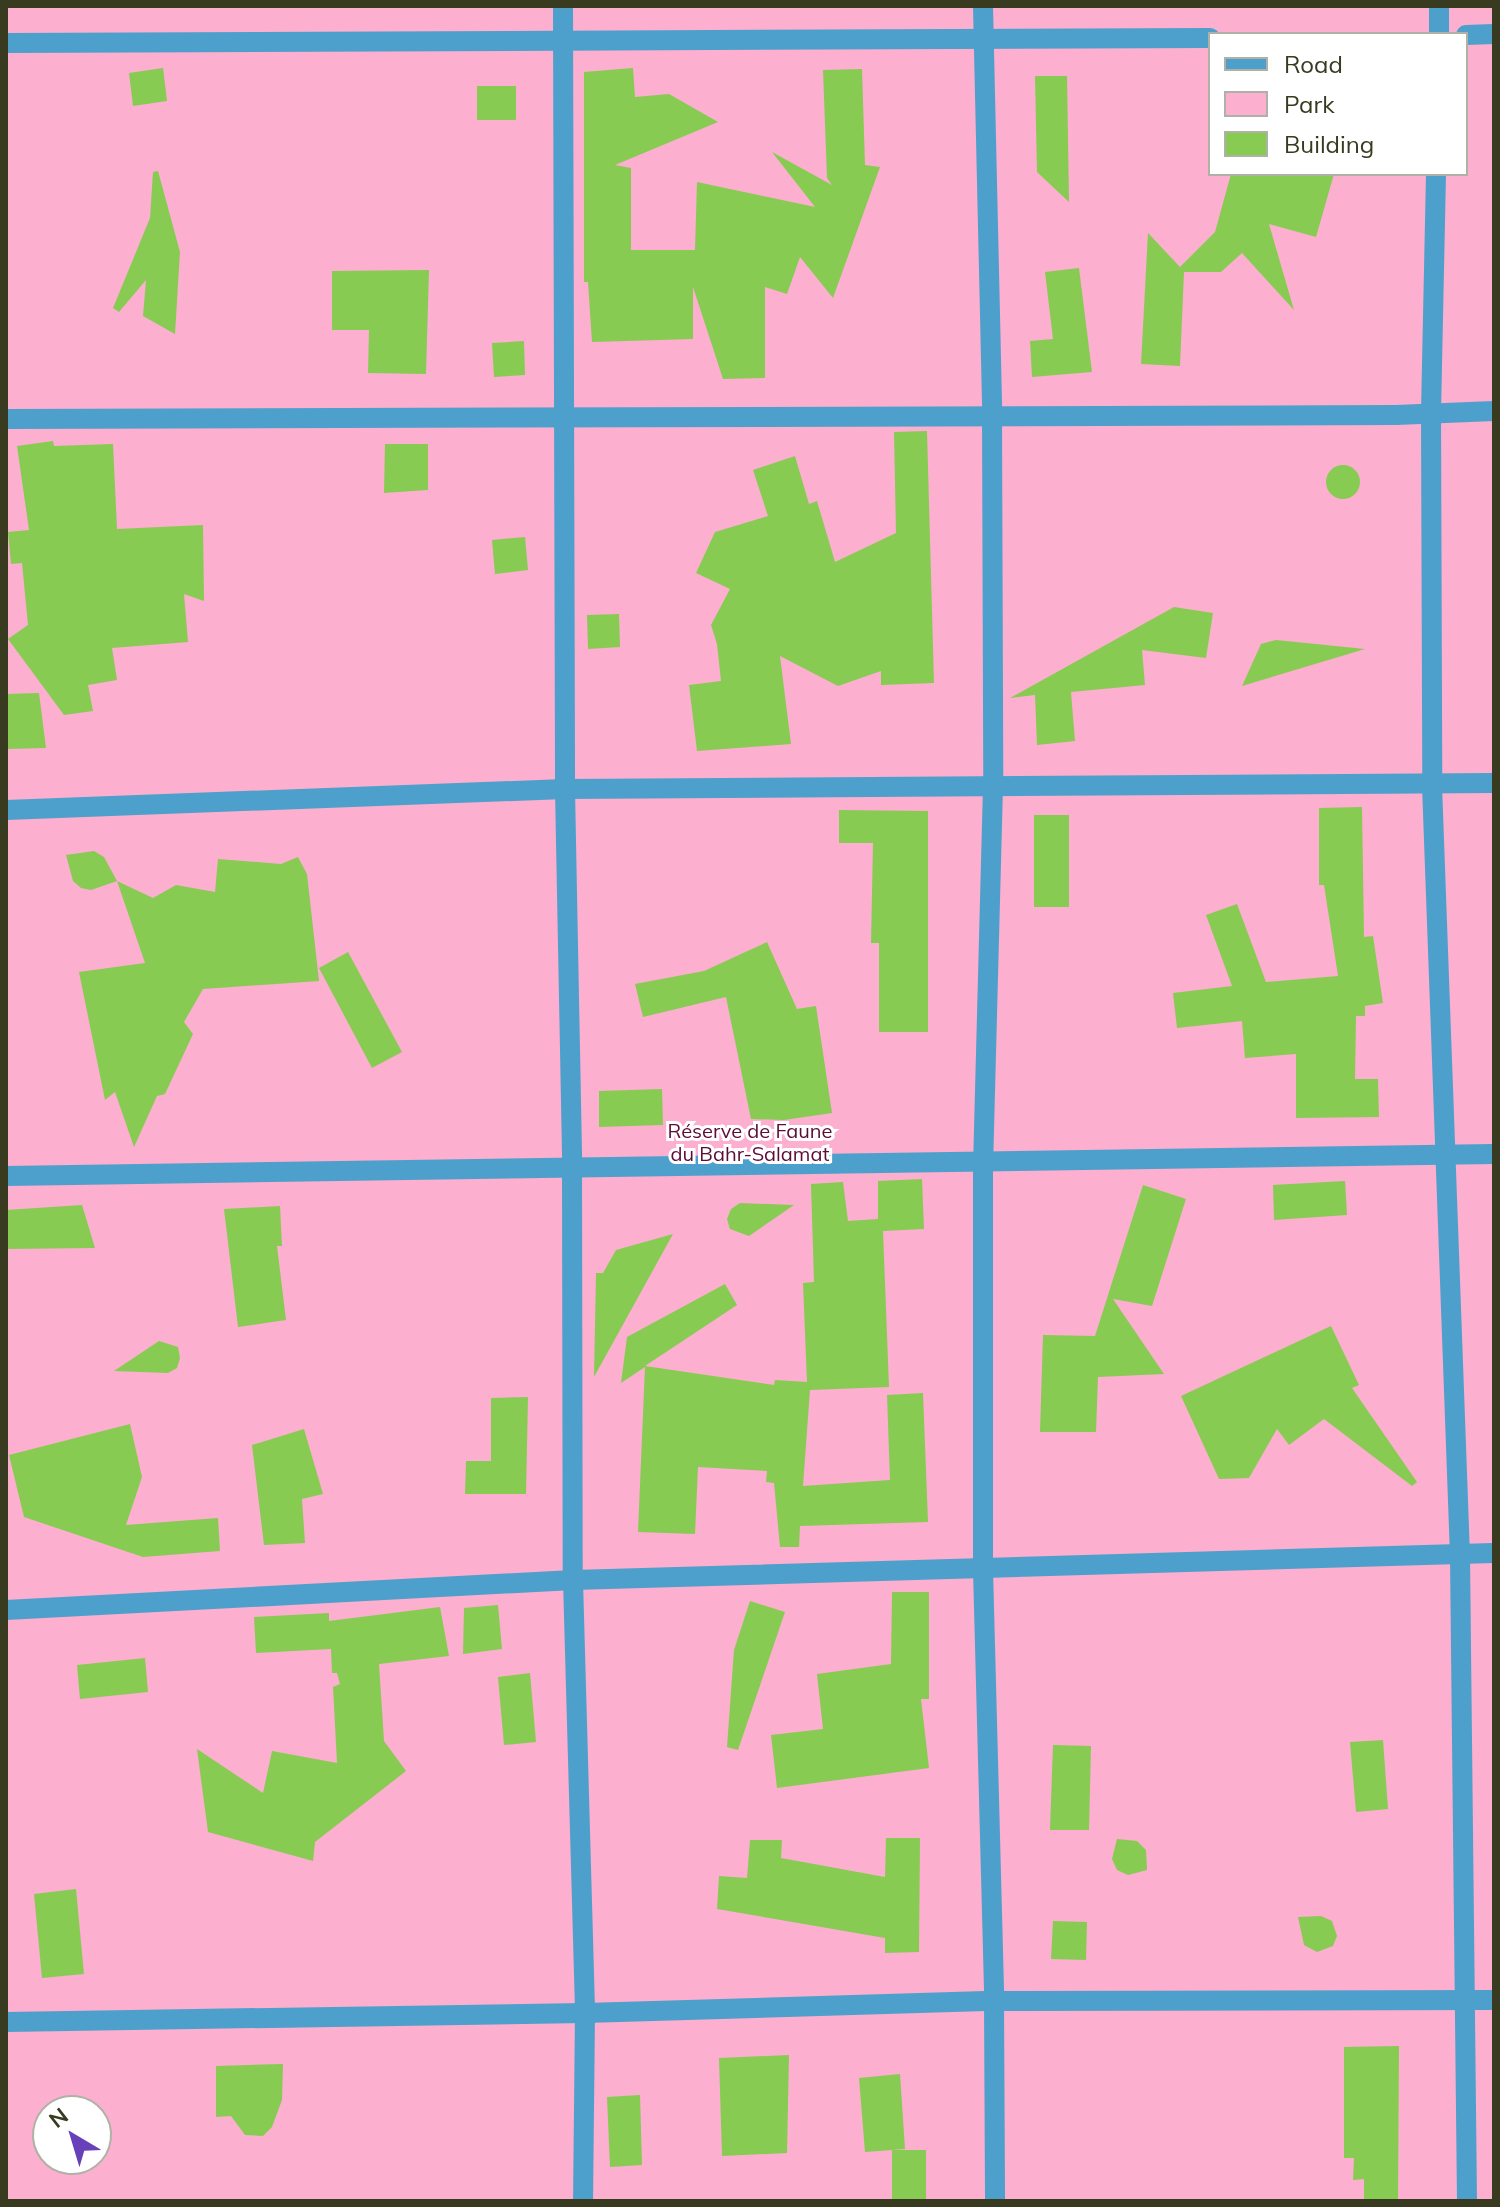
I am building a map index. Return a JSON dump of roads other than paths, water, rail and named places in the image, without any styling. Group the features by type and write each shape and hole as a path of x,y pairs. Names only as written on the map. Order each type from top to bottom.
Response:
{"street":[{"path":"563,6 565,789 572,1167 573,1580 585,2013 583,2201"},
{"path":"983,6 992,415 993,786 983,1161 983,1569 994,2001 995,2201"},
{"path":"1439,6 1439,32"},
{"path":"1468,35 1494,34"},
{"path":"6,43 563,38 1208,38"},
{"path":"1436,176 1431,414 1432,785 1460,1555 1467,2201"},
{"path":"6,419 1431,414 1494,411"},
{"path":"6,810 565,789 1494,783"},
{"path":"6,1176 1494,1154"},
{"path":"6,1610 573,1580 1494,1553"},
{"path":"6,2022 585,2013 994,2001 1494,2000"}],"park label":[{"name":"Réserve de Faune du Bahr-Salamat","path":"750,1142"}]}
